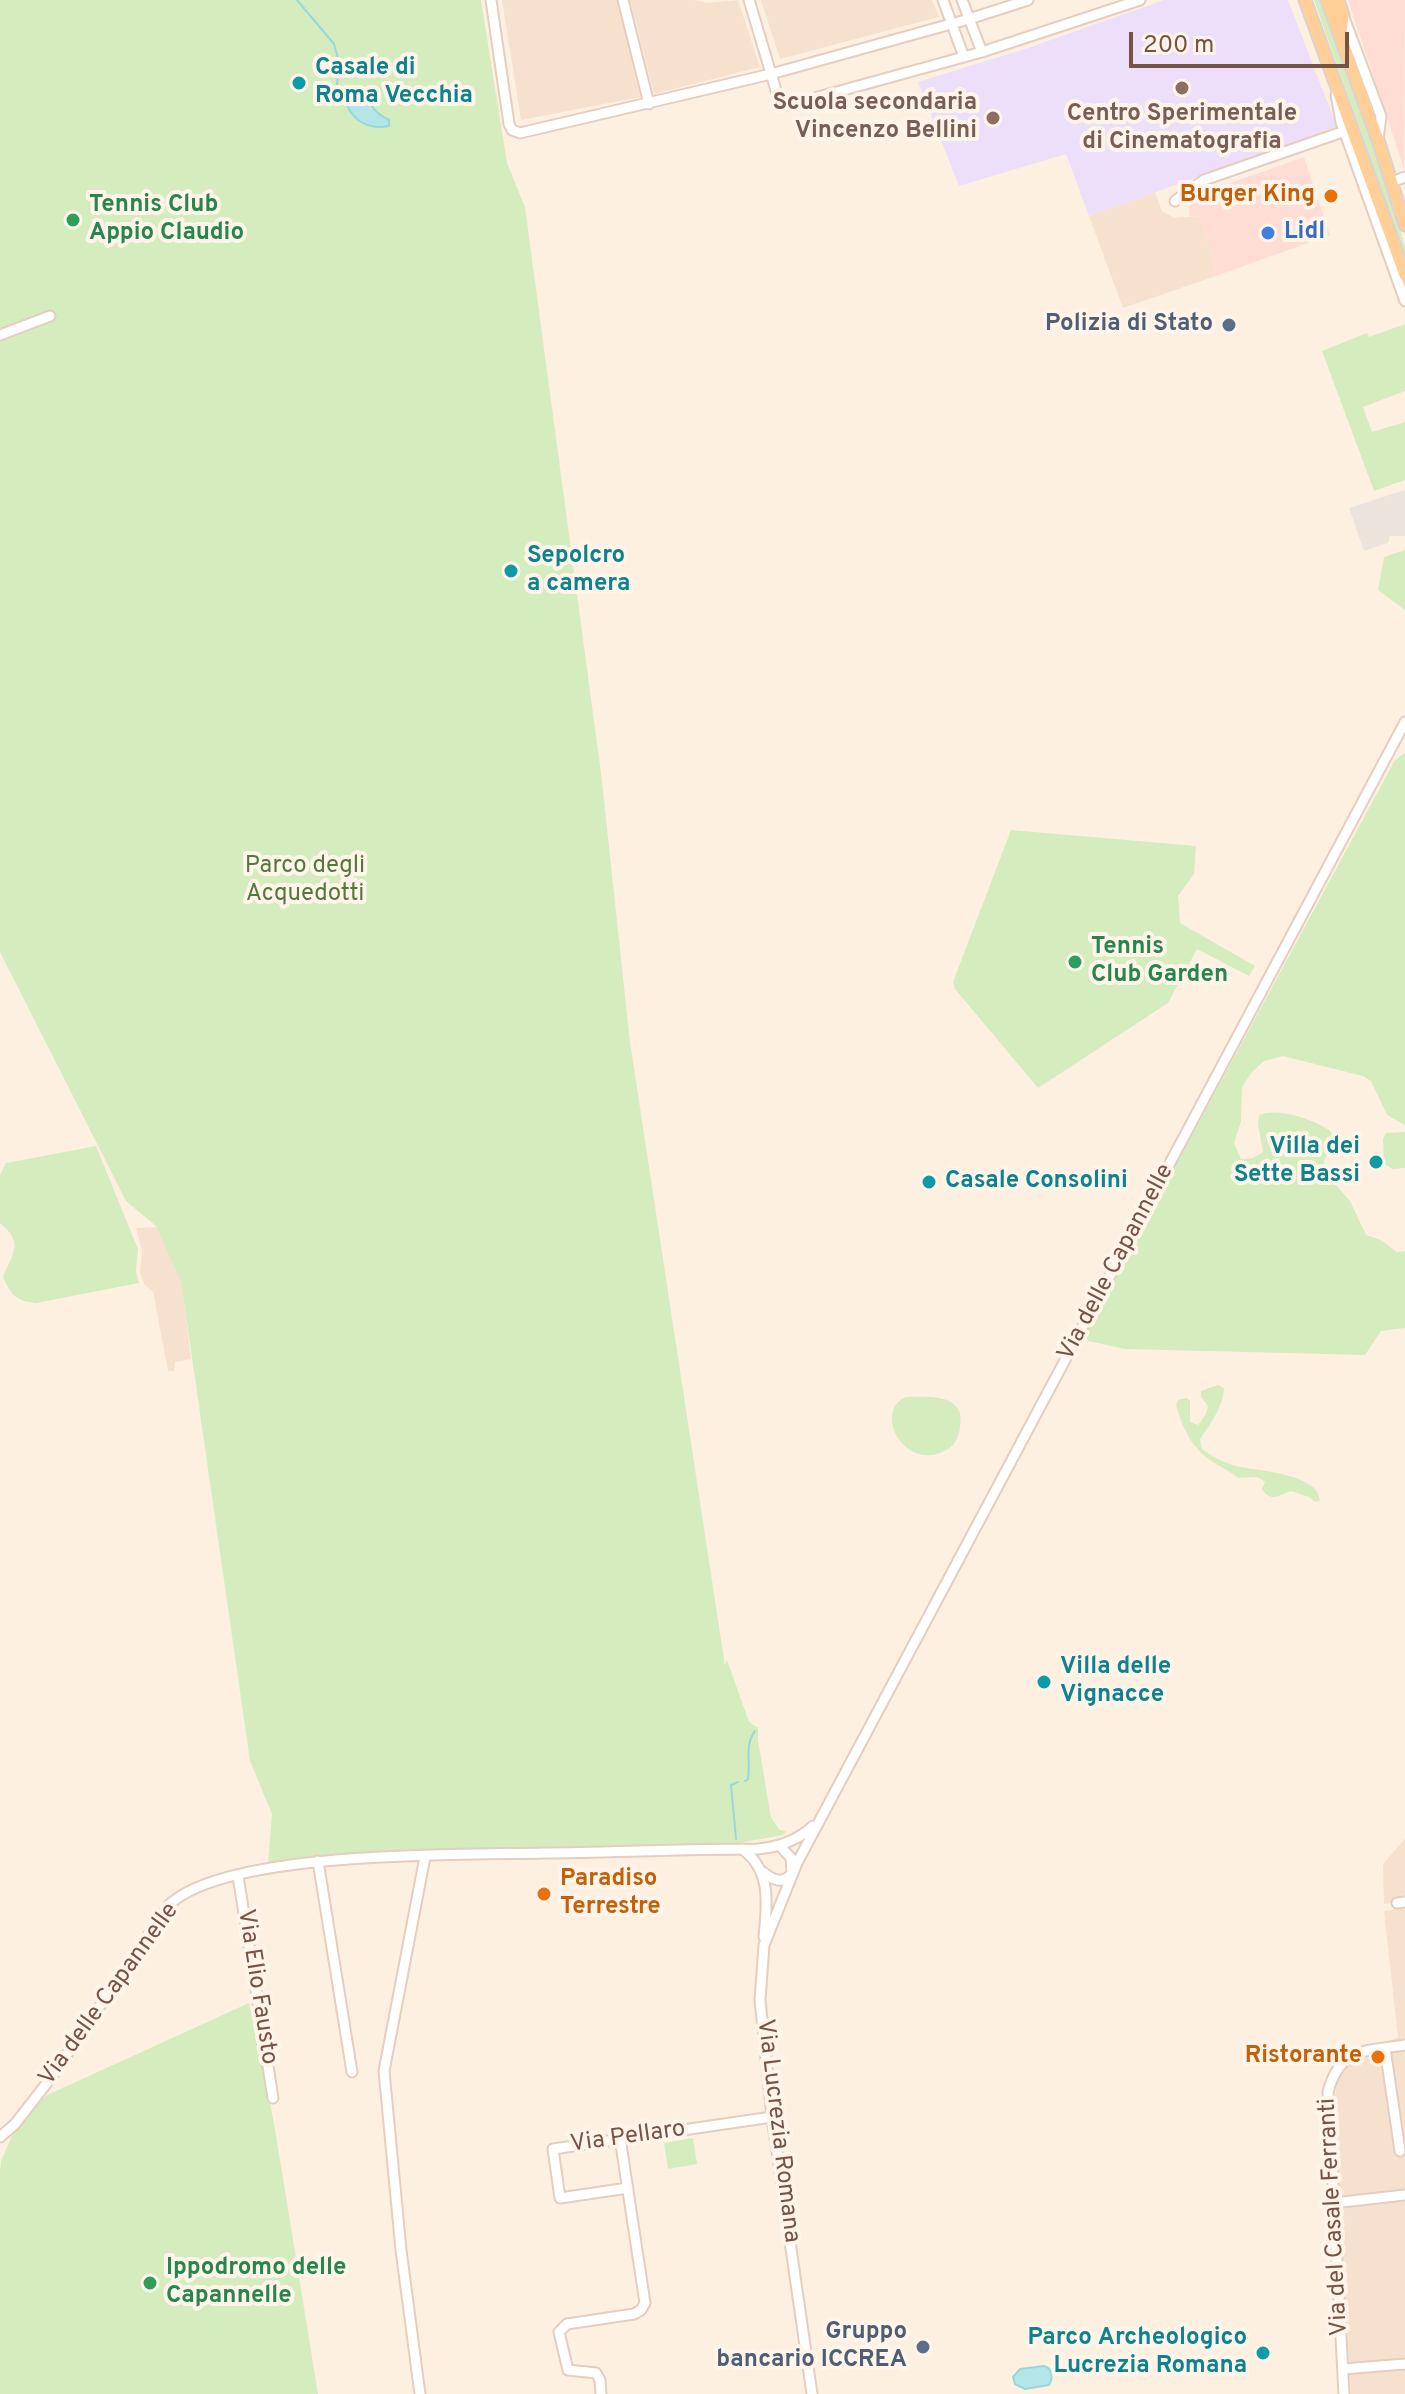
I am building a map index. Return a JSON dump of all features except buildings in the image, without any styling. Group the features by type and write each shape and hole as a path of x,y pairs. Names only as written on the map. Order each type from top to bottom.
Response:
{"main road":[{"path":"1305,0 1405,275"},
{"path":"1327,0 1405,225"},
{"path":"1338,0 1343,15 1342,42"}],"street":[{"path":"491,0 508,120 512,130 524,132 771,74 1028,0"},
{"path":"623,0 649,104"},
{"path":"749,0 780,100 789,105 982,52 1140,0"},
{"path":"943,0 964,57"},
{"path":"962,0 982,52"},
{"path":"1343,15 1381,116 1378,140"},
{"path":"1335,84 1338,111 1405,301"},
{"path":"1175,201 1204,180 1345,131"},
{"path":"1392,182 1405,177"},
{"path":"0,335 50,316"},
{"name":"Via delle Capannelle","path":"792,1873 1405,722"},
{"name":"Via delle Capannelle","path":"0,2137 15,2124 50,2079 169,1905 192,1890 261,1870 318,1861 776,1847 805,1833 830,1805"},
{"path":"742,1849 756,1860 763,1872 778,1881 792,1873 791,1858 776,1847 764,1861 763,1872 766,1909 764,1945"},
{"path":"420,2394 401,2250 384,2071 425,1857"},
{"path":"318,1861 352,2072"},
{"name":"Via Lucrezia Romana","path":"792,1873 764,1945 760,2000 772,2117 812,2394"},
{"name":"Via Elio Fausto","path":"240,1876 273,2098"},
{"name":"Via del Casale Ferranti","path":"1344,2394 1327,2108 1329,2088 1338,2068 1354,2053 1405,2045"},
{"path":"1385,2048 1400,2151"},
{"name":"Via Pellaro","path":"628,2188 560,2198 553,2149 772,2117"},
{"path":"601,2394 596,2373 570,2371 566,2367 559,2332 567,2324 634,2314 643,2307 645,2296 620,2138"},
{"path":"1333,2203 1405,2195"},
{"path":"1343,2369 1405,2364"}],"shaded area":[{"path":"502,0 617,0 640,97 521,120"},
{"path":"630,0 694,0 707,3 738,0 760,67 654,94"},
{"path":"761,0 932,0 939,17 780,59"},
{"name":"Centro Sperimentale di Cinematografia","path":"1164,0 1288,0 1337,127 1089,216 1066,154 959,186 918,82 1028,48"},
{"path":"1348,0 1405,0 1404,169"},
{"path":"1304,157 1330,235 1213,277 1211,272 1216,269 1201,219 1189,216 1194,196"},
{"path":"1155,192 1162,211 1174,218 1198,216 1201,219 1216,269 1211,272 1213,277 1123,308 1089,216"},
{"path":"1405,490 1405,536 1390,536 1388,543 1364,551 1349,508"},
{"path":"188,1226 180,1269 191,1359 175,1362 174,1371 168,1371 153,1292 144,1284 140,1272 142,1251 136,1228"},
{"path":"1405,1839 1405,1901 1384,1904 1383,1864"},
{"path":"1405,1908 1405,2394 1351,2394 1333,2114 1337,2079 1354,2060 1398,2037 1384,1911"}],"green space":[{"name":"Parco degli Acquedotti","path":"0,0 481,0 507,163 525,207 601,773 630,1042 725,1666 727,1660 749,1722 758,1728 771,1818 780,1830 786,1831 785,1834 732,1846 323,1855 268,1863 272,1814 250,1761 181,1281 156,1226 126,1201 0,952"},
{"path":"1314,0 1320,0 1382,170 1405,247 1405,257"},
{"path":"1405,324 1405,391 1363,407 1372,432 1405,422 1405,480 1374,491 1322,351 1367,333 1369,337"},
{"path":"1405,550 1405,610 1378,590 1384,557"},
{"path":"1405,753 1405,1125 1387,1115 1371,1081 1363,1076 1283,1056 1264,1061 1242,1087 1241,1121 1234,1143 1241,1159 1253,1158 1263,1152 1259,1115 1267,1113 1295,1115 1329,1130 1333,1135 1324,1161 1327,1175 1350,1201 1366,1235 1381,1240 1397,1252 1405,1251 1405,1328 1381,1331 1365,1355 1125,1349 1088,1341 1085,1333 1395,760"},
{"name":"Tennis Club Garden","path":"1011,830 1196,846 1194,874 1178,896 1180,923 1255,966 1249,976 1197,949 1168,1003 1038,1088 955,989 953,982"},
{"path":"1405,1132 1405,1168 1392,1169 1384,1163 1383,1139 1386,1133"},
{"path":"96,1146 138,1249 136,1271 139,1283 36,1303 19,1299 3,1277 14,1248 12,1236 0,1223 0,1175 6,1163"},
{"path":"1218,1385 1224,1388 1223,1395 1216,1415 1200,1439 1202,1449 1236,1466 1299,1479 1317,1492 1320,1501 1315,1502 1291,1491 1269,1496 1262,1489 1265,1482 1258,1477 1238,1478 1195,1446 1176,1405 1178,1400 1187,1398 1190,1401 1190,1422 1198,1425 1208,1406 1201,1397 1201,1391"},
{"path":"906,1397 944,1399 957,1408 960,1430 951,1447 932,1455 919,1454 907,1448 898,1438 892,1415 896,1404"},
{"name":"Ippodromo delle Capannelle","path":"249,2003 274,2123 318,2394 0,2394 0,2172 1,2161 13,2133 45,2096"},
{"path":"693,2138 697,2164 668,2169 664,2143"}],"water":[{"path":"360,94 389,120 389,126 370,126 354,116 347,105 352,95"},
{"path":"1044,2366 1051,2374 1049,2385 1025,2389 1015,2384 1013,2377 1020,2369"}],"waterway":[{"path":"297,0 334,44 339,62 337,85 350,97"},
{"path":"745,1781 748,1779 750,1742 755,1731"},
{"path":"736,1839 731,1785 738,1782"}],"place":[{"name":"Casale di Roma Vecchia","path":"299,83"},
{"name":"Centro Sperimentale di Cinematografia","path":"1182,88"},
{"name":"Scuola secondaria Vincenzo Bellini","path":"993,118"},
{"name":"Burger King","path":"1331,196"},
{"name":"Tennis Club Appio Claudio","path":"73,220"},
{"name":"Lidl","path":"1268,233"},
{"name":"Polizia di Stato","path":"1229,325"},
{"name":"Sepolcro a camera","path":"511,571"},
{"name":"Tennis Club Garden","path":"1075,962"},
{"name":"Villa dei Sette Bassi","path":"1376,1162"},
{"name":"Casale Consolini","path":"929,1182"},
{"name":"Villa delle Vignacce","path":"1044,1682"},
{"name":"Paradiso Terrestre","path":"544,1894"},
{"name":"Ristorante","path":"1378,2057"},
{"name":"Ippodromo delle Capannelle","path":"150,2283"},
{"name":"Gruppo bancario ICCREA","path":"923,2347"},
{"name":"Parco Archeologico Lucrezia Romana","path":"1263,2353"}]}
